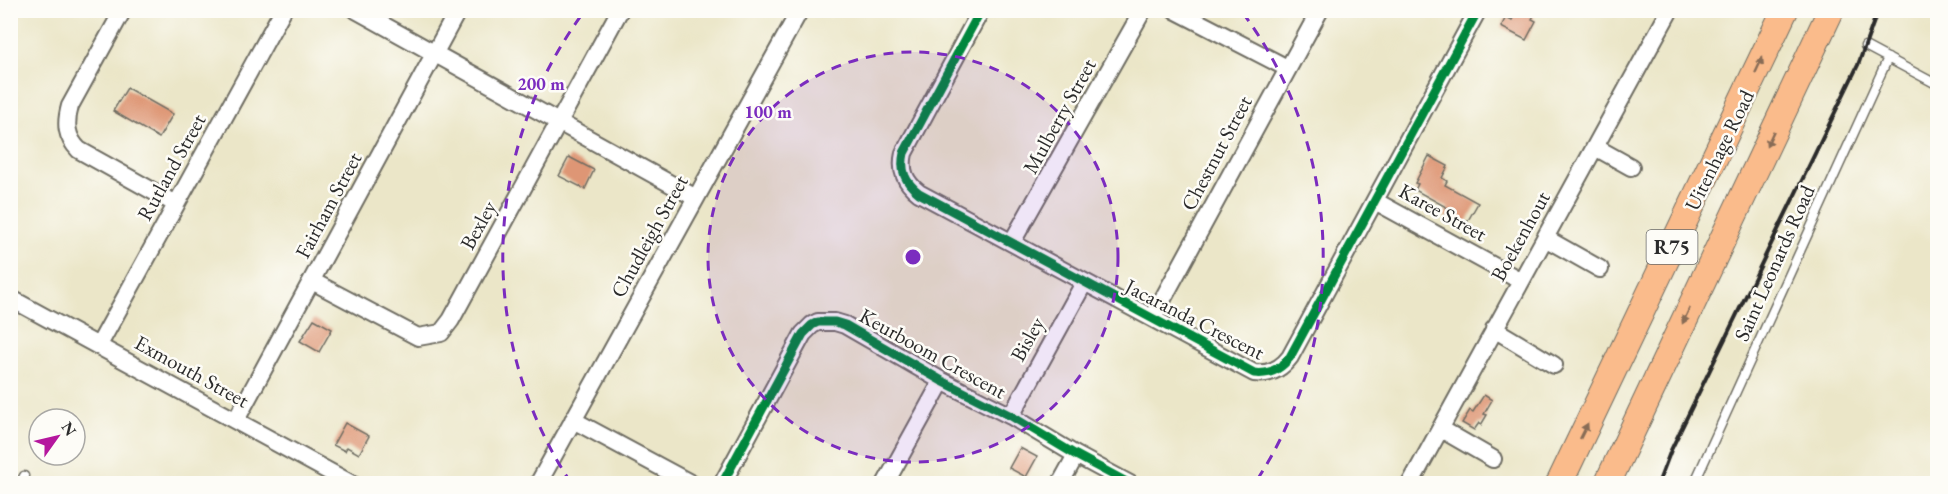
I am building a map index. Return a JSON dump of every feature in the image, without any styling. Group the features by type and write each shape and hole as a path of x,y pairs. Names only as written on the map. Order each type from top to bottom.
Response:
{"main road":[{"name":"Uitenhage Road","path":"1559,483 1785,10"},
{"name":"Uitenhage Road","path":"1607,483 1831,10"}],"street":[{"path":"123,10 70,106 67,132 71,142 79,150 176,204"},
{"name":"Rutland Street","path":"99,345 283,10"},
{"path":"356,10 696,198"},
{"name":"Fairham Street","path":"236,420 459,10"},
{"name":"Bexley","path":"312,281 418,337 441,333 451,320 620,10"},
{"name":"Chudleigh Street","path":"538,483 800,10"},
{"name":"Jacaranda Crescent","path":"981,10 903,153 901,163 903,174 911,186 919,193 1084,283 1254,373 1264,374 1284,365 1290,357 1478,10"},
{"name":"Mulberry Street","path":"1012,242 1143,10"},
{"path":"1175,10 1287,68"},
{"name":"Chestnut Street","path":"1153,318 1320,10"},
{"name":"Boekenhout","path":"1410,483 1670,10"},
{"path":"1595,147 1631,167"},
{"name":"Karee Street","path":"1375,201 1521,281"},
{"path":"1545,238 1600,269"},
{"name":"Bisley","path":"1011,416 1084,283"},
{"name":"Exmouth Street","path":"10,298 352,483"},
{"name":"Keurboom Crescent","path":"722,483 797,344 812,325 826,321 845,325 942,381 1011,416 1076,455 1130,483"},
{"path":"1494,329 1554,365"},
{"path":"885,483 942,381"},
{"path":"573,420 692,483"},
{"path":"1441,429 1493,459"},
{"path":"1060,483 1076,455"}],"lane":[{"path":"1865,46 1938,85"},
{"name":"Saint Leonards Road","path":"1694,483 1888,58"}],"building":[{"path":"1517,10 1537,10 1532,19 1536,21 1526,40 1501,27 1506,17 1512,20"},
{"path":"127,88 173,114 159,138 113,111"},
{"path":"1429,156 1448,166 1442,178 1447,181 1445,185 1478,203 1466,224 1456,218 1454,221 1444,216 1448,208 1415,190 1418,184 1415,183"},
{"path":"569,157 594,170 585,189 559,176"},
{"path":"314,319 332,329 319,352 300,341"},
{"path":"1484,395 1492,400 1481,425 1479,423 1474,430 1462,423 1470,410 1473,412"},
{"path":"345,423 369,436 359,454 347,447 345,451 333,445"},
{"path":"1020,448 1037,457 1026,477 1009,468"}],"railway":[{"path":"1658,484 1671,450 1858,65 1878,10"}],"cycle path":[{"path":"981,10 904,153 903,171 910,185 919,193 1254,373 1274,370 1290,357 1478,10"},
{"path":"722,484 803,334 818,322 835,322 845,325 1130,484"}]}
